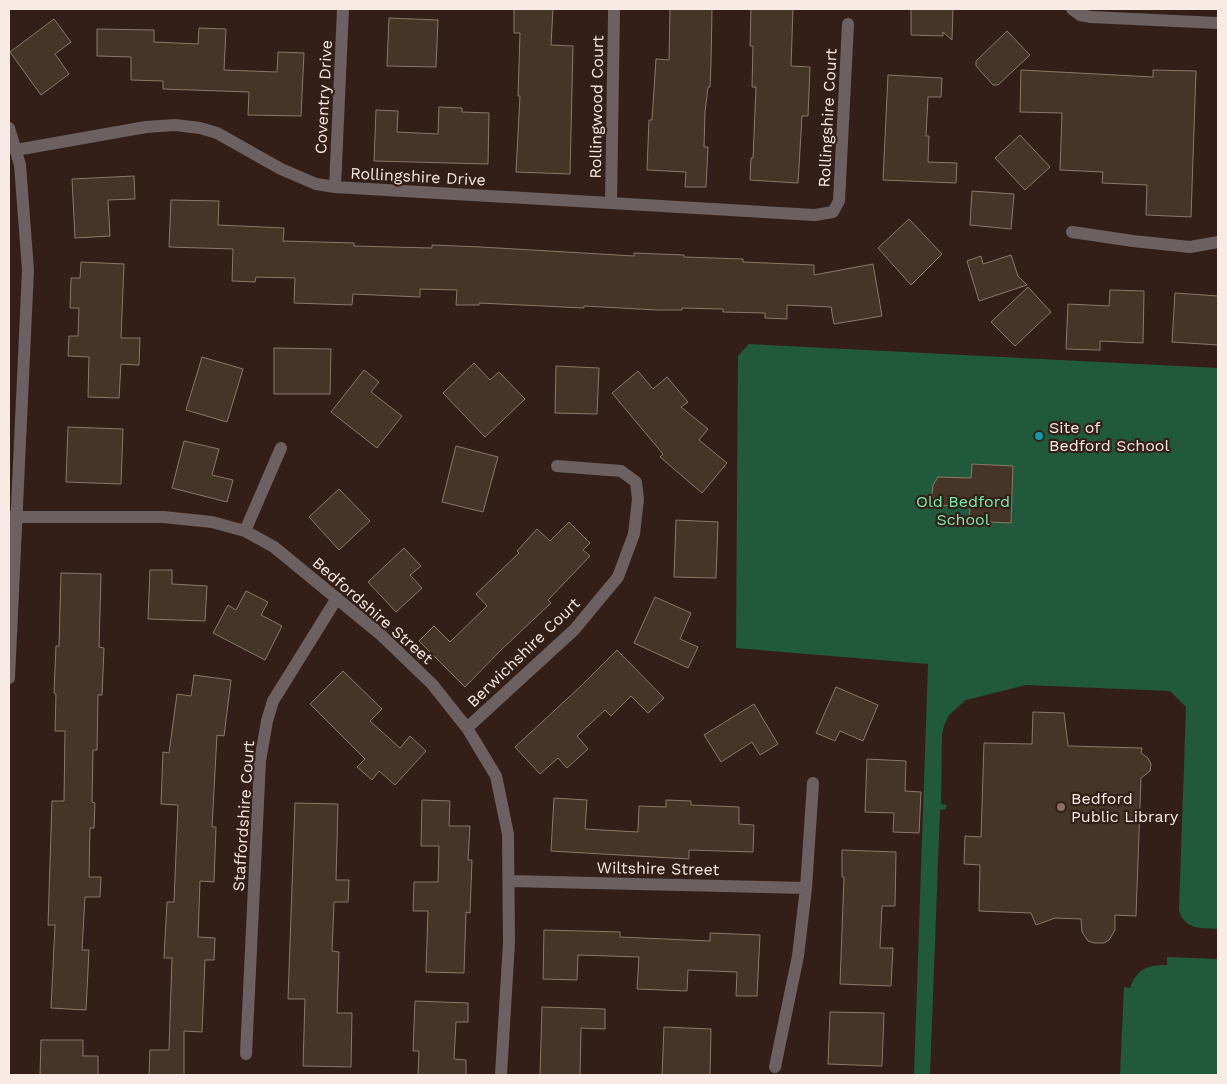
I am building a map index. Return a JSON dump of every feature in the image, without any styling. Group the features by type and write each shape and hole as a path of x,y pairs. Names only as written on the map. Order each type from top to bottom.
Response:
{"street":[{"name":"Coventry Drive","path":"335,187 343,9"},
{"path":"1072,9 1080,15 1091,17 1218,24"},
{"name":"Rollingwood Court","path":"611,204 614,11"},
{"name":"Rollingshire Court","path":"833,212 839,201 848,24"},
{"name":"Rollingshire Drive","path":"16,150 146,127 175,126 200,128 217,133 280,169 316,184 335,187 815,215 833,212"},
{"path":"9,128 20,166 28,270 12,517 9,678"},
{"path":"1072,232 1190,247 1218,242"},
{"path":"246,531 281,448"},
{"name":"Berwichshire Court","path":"467,728 574,630 618,578 634,534 638,499 636,482 621,471 557,466"},
{"name":"Bedfordshire Street","path":"12,517 163,517 212,522 246,531 274,547 337,598 380,634 432,684 467,728 496,776 508,834 509,942 501,1075"},
{"name":"Staffordshire Court","path":"246,1054 260,760 267,721 273,701 337,598"},
{"path":"775,1067 798,956 806,888 814,783"},
{"name":"Wiltshire Street","path":"509,881 806,888"}],"green space":[{"name":"Old Bedford School","path":"749,344 1218,368 1218,929 1189,925 1181,917 1179,910 1186,707 1170,691 1026,685 966,700 949,715 942,735 941,804 946,805 946,809 940,810 930,1075 914,1075 928,664 736,648 738,356"},
{"path":"1167,957 1218,959 1218,1075 1120,1075 1124,987 1130,988 1136,976 1144,969 1167,965"}],"building":[{"path":"514,9 553,9 551,45 573,46 570,174 516,172 520,96 518,96 520,33 514,33"},
{"path":"670,9 712,9 710,87 708,87 705,112 704,147 708,147 706,187 685,187 686,172 647,170 649,120 652,120 656,59 669,60"},
{"path":"751,9 793,9 791,66 810,67 808,116 802,116 798,183 750,180 751,158 753,158 756,87 752,87 753,46 750,46"},
{"path":"911,9 953,9 952,40 943,32 943,36 911,35"},
{"path":"389,18 438,20 436,67 387,66"},
{"path":"54,19 71,42 55,54 69,74 41,95 10,52"},
{"path":"199,28 226,29 224,70 277,72 278,52 304,53 301,116 248,115 249,92 163,89 163,81 131,80 131,57 97,56 97,29 154,30 154,42 198,44"},
{"path":"1007,31 1030,55 998,85 993,85 976,66 976,61"},
{"path":"1021,70 1153,77 1153,70 1196,71 1191,217 1146,215 1147,185 1102,183 1103,172 1060,170 1062,113 1020,112"},
{"path":"888,75 942,78 941,97 928,97 926,136 929,136 928,162 957,163 956,183 883,180"},
{"path":"439,107 462,108 462,112 489,113 488,164 374,161 376,110 398,111 397,132 438,134"},
{"path":"1020,135 1050,167 1025,190 995,158"},
{"path":"134,176 135,199 108,200 110,236 75,238 72,179"},
{"path":"972,191 1014,194 1011,229 970,225"},
{"path":"171,200 219,201 218,225 284,228 283,241 354,243 354,246 432,248 432,245 481,247 634,256 634,253 684,255 684,257 743,259 743,262 814,265 814,275 873,264 882,316 834,324 831,307 787,305 787,319 765,318 765,313 723,312 723,309 682,308 682,310 657,310 479,303 479,305 456,305 457,290 420,289 420,297 353,294 352,305 294,303 295,278 256,277 255,282 232,281 233,249 169,247"},
{"path":"909,219 942,254 911,285 878,248"},
{"path":"1011,255 1018,276 1027,285 979,301 967,261 981,256 983,264"},
{"path":"81,262 124,264 121,338 140,338 139,365 121,364 119,398 88,397 89,357 68,356 69,336 78,336 79,308 70,308 71,278 80,278"},
{"path":"1028,287 1051,312 1015,346 991,322"},
{"path":"1110,290 1144,291 1143,343 1100,341 1100,350 1066,349 1068,304 1109,306"},
{"path":"1175,293 1218,296 1218,345 1172,342"},
{"path":"274,348 331,349 330,394 274,394"},
{"path":"202,357 243,369 227,422 186,410"},
{"path":"474,363 490,380 499,372 525,399 485,437 443,393"},
{"path":"556,366 599,368 597,414 555,413"},
{"path":"364,370 379,382 371,392 402,416 377,448 331,412"},
{"path":"638,371 653,389 667,377 688,402 681,407 708,429 699,440 727,463 702,493 660,457 663,454 612,393"},
{"path":"68,427 123,429 121,484 66,482"},
{"path":"184,441 219,449 212,475 233,480 227,502 172,488"},
{"path":"456,446 498,457 483,512 442,502"},
{"name":"Old Bedford School","path":"972,464 1013,466 1011,523 969,521 970,507 937,505 932,495 933,485 938,477 971,478"},
{"path":"339,489 370,521 339,550 309,517"},
{"path":"676,520 718,522 716,578 674,577"},
{"path":"569,522 590,543 583,550 590,556 548,600 551,603 465,687 419,641 434,626 450,642 487,606 476,594 519,553 517,551 537,529 550,541"},
{"path":"404,548 421,566 410,575 422,588 396,612 368,582"},
{"path":"150,570 172,570 172,584 207,586 205,621 148,619"},
{"path":"61,573 101,574 99,647 104,648 102,695 98,695 97,750 93,750 92,802 95,803 94,828 90,828 89,877 101,877 100,897 85,897 82,950 89,950 86,1010 51,1008 55,925 48,925 52,801 64,801 65,731 55,731 56,694 54,693 56,646 59,646"},
{"path":"246,591 268,602 261,615 282,626 265,660 213,633 228,605 236,610"},
{"path":"655,597 691,613 680,639 698,647 688,668 634,643"},
{"path":"617,650 664,698 648,713 631,696 611,716 605,710 577,736 588,749 567,768 558,758 540,774 515,747"},
{"path":"343,671 382,709 370,721 400,748 410,736 426,751 395,785 379,771 372,780 357,767 365,759 310,704"},
{"path":"194,675 231,680 224,736 217,735 212,827 216,827 214,882 200,881 198,937 215,938 214,960 205,960 202,1032 184,1031 184,1075 149,1075 150,1050 169,1050 172,958 164,958 167,902 174,902 178,805 161,804 163,752 169,753 177,694 191,696"},
{"path":"836,687 878,705 863,741 840,731 835,741 816,733"},
{"path":"754,704 778,744 760,755 752,742 721,762 704,735"},
{"name":"Bedford Public Library","path":"1033,712 1064,713 1068,746 1142,748 1141,753 1148,758 1151,764 1150,771 1141,778 1136,916 1115,915 1115,930 1109,940 1104,943 1088,941 1082,932 1081,919 1055,918 1036,925 1031,913 979,911 980,865 964,864 965,836 981,837 984,743 1032,744"},
{"path":"867,759 906,761 905,791 921,792 919,833 893,832 894,813 865,812"},
{"path":"554,798 587,800 585,829 638,832 639,806 666,807 666,800 691,801 691,805 739,807 739,824 754,825 753,852 689,850 689,859 551,851"},
{"path":"422,800 450,801 449,826 470,826 468,860 472,860 470,913 466,912 464,973 426,972 428,911 413,911 414,882 438,882 439,846 421,846"},
{"path":"295,803 338,804 336,880 349,880 348,902 334,902 332,951 339,952 337,1013 352,1013 351,1067 303,1066 305,999 288,999"},
{"path":"842,850 896,852 895,906 882,906 880,948 893,948 891,986 840,984 844,877 842,877"},
{"path":"544,930 620,932 620,937 710,941 710,933 760,935 757,996 736,996 737,972 688,970 687,991 637,989 639,957 578,955 577,980 543,979"},
{"path":"415,1001 468,1003 468,1022 456,1022 454,1059 466,1060 466,1075 418,1075 419,1051 413,1051"},
{"path":"542,1007 605,1009 605,1029 581,1028 580,1075 540,1075"},
{"path":"830,1012 884,1013 882,1066 828,1064"},
{"path":"664,1027 711,1029 710,1075 662,1075"},
{"path":"41,1040 83,1040 83,1056 98,1056 98,1075 40,1075"}],"place":[{"name":"Site of Bedford School","path":"1039,436"},
{"name":"Bedford Public Library","path":"1061,807"}]}
